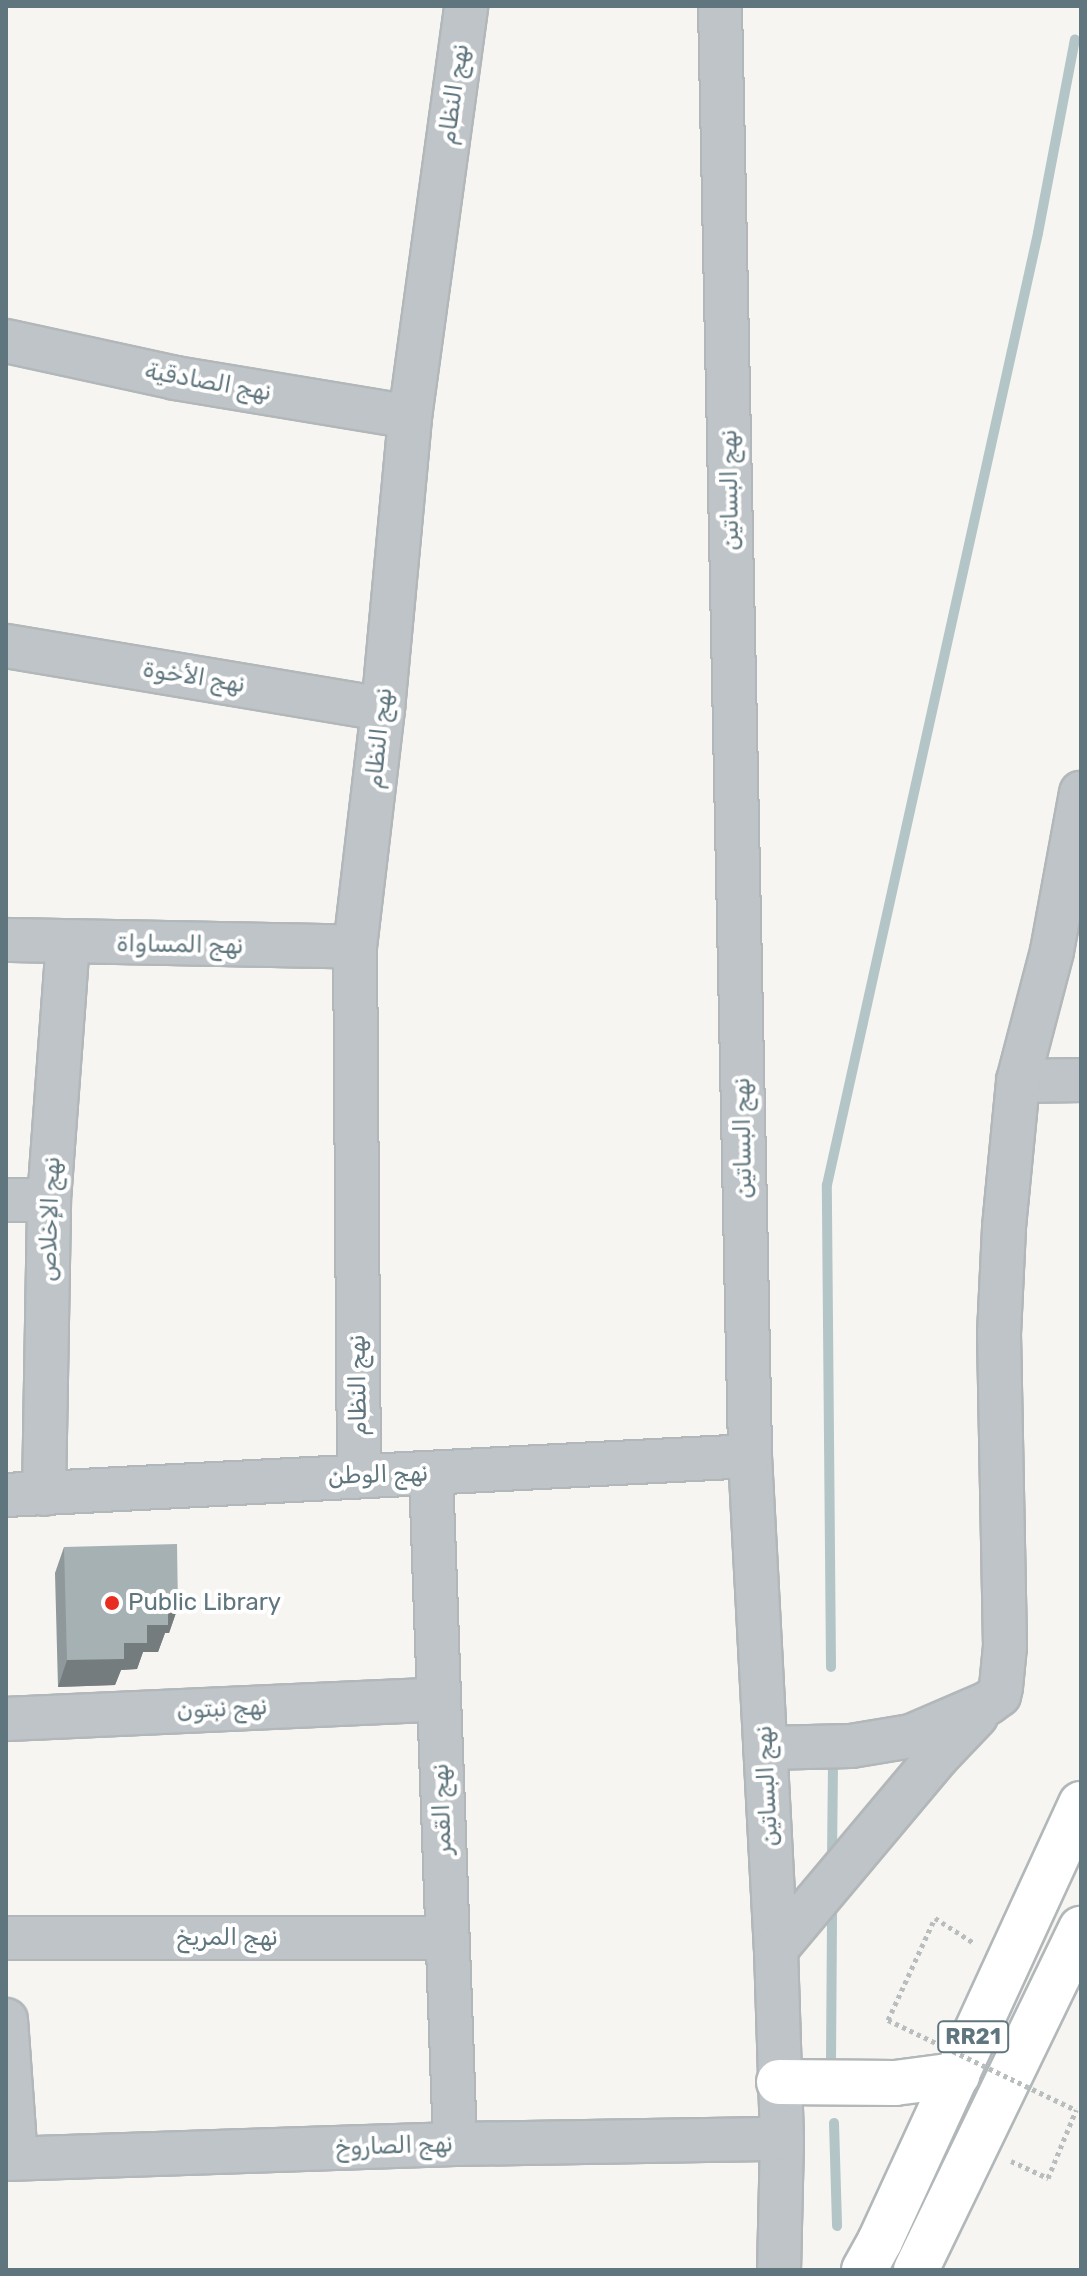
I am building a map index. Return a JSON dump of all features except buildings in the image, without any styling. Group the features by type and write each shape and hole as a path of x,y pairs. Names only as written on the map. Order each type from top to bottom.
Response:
{"highway":[{"name":"RR21","path":"864,2270 1081,1804"},
{"name":"RR21","path":"916,2270 1081,1929"},
{"path":"779,2082 906,2081 957,2075"}],"street":[{"name":"نهج النظام","path":"359,1474 355,947 383,709 410,417 466,6"},
{"name":"نهج البساتين","path":"720,6 750,1456 776,1949 782,2139 779,2270"},
{"name":"نهج الصادقية","path":"6,341 175,378 410,417"},
{"name":"نهج الأخوة","path":"6,646 383,709"},
{"path":"776,1949 937,1757 999,1695 1005,1665 999,1334 1018,1081 1052,951 1080,806"},
{"name":"نهج المساواة","path":"6,940 68,944 355,947"},
{"name":"نهج الإخلاص","path":"25,1495 68,944"},
{"path":"1018,1081 1081,1080"},
{"path":"6,1200 49,1200"},
{"name":"نهج الوطن","path":"25,1495 359,1474 750,1456"},
{"name":"نهج القمر","path":"431,1473 455,2144"},
{"name":"نهج نبتون","path":"6,1719 439,1699"},
{"path":"765,1748 851,1746 911,1736 988,1703"},
{"name":"نهج المريخ","path":"6,1938 447,1938"},
{"path":"6,2020 11,2159"},
{"name":"نهج الصاروخ","path":"11,2159 455,2144 782,2139"}],"path":[{"path":"968,1957 975,1943 935,1918 888,2020 1076,2110 1048,2178 1002,2157"},
{"path":"906,2081 933,2026"}],"waterway":[{"path":"831,1667 827,1185 1038,233 1075,39"},
{"path":"832,1859 833,1755"},
{"path":"831,2061 832,1903"},
{"path":"834,2123 837,2226"}],"place":[{"name":"Public Library","path":"112,1603"}]}
